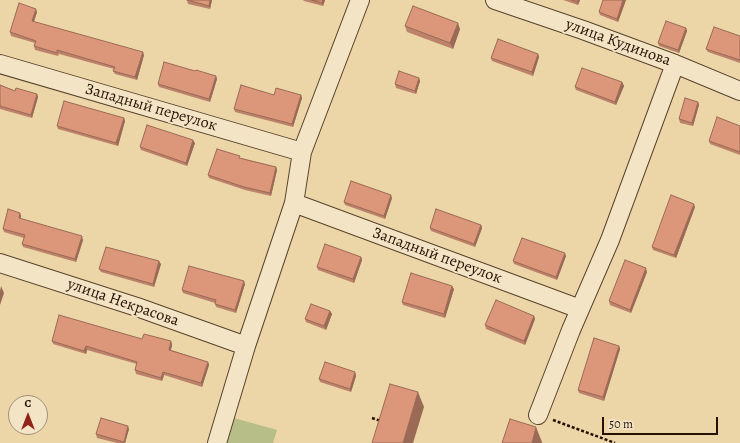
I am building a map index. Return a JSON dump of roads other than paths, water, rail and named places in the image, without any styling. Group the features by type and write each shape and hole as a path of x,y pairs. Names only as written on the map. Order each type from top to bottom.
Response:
{"street":[{"path":"216,443 246,346 294,203 302,152 360,0"},
{"name":"улица Кудинова","path":"495,0 583,30 675,64 740,91"},
{"name":"Западный переулок","path":"0,64 302,152"},
{"path":"538,415 580,309 610,240 675,64"},
{"name":"Западный переулок","path":"294,203 580,309"},
{"name":"улица Некрасова","path":"0,263 137,307 246,346"}]}
